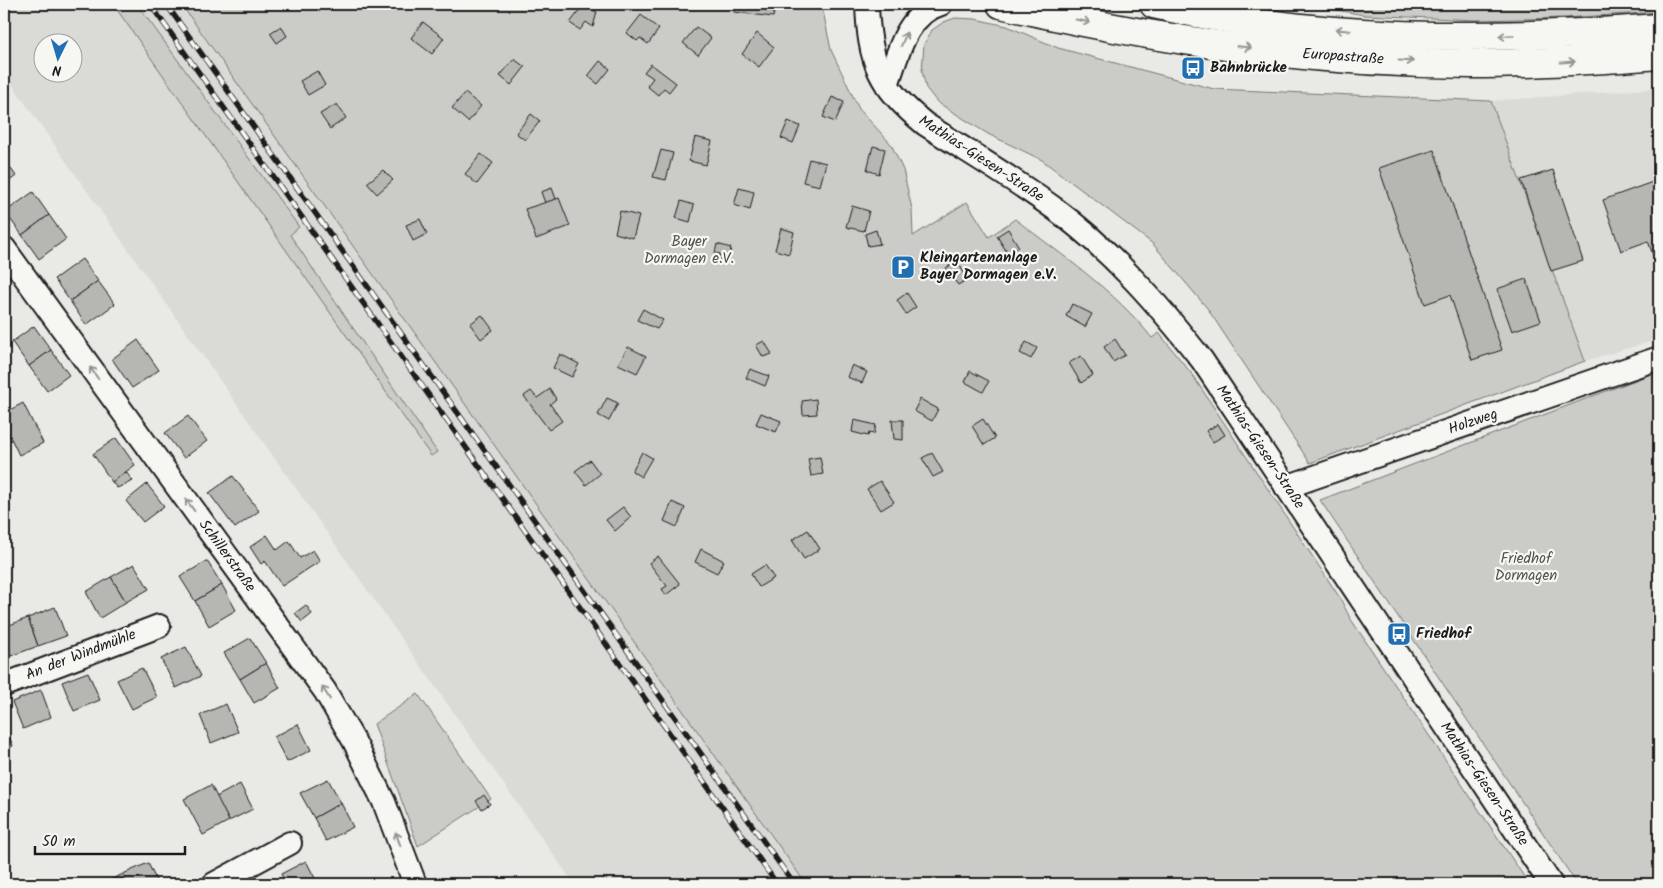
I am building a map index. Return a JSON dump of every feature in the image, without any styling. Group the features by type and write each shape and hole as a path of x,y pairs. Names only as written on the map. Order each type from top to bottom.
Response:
{"main road":[{"name":"Europastraße","path":"1001,4 1196,42 1356,58 1469,64 1561,62 1659,55"},
{"name":"Europastraße","path":"1154,4 1238,19 1365,32 1471,36 1564,35 1659,28"}],"street":[{"name":"Mathias-Giesen-Straße","path":"867,4 868,39 876,64 886,85 905,108 924,124 1056,210 1134,279 1173,323 1202,360 1552,884"},
{"path":"886,85 906,32 919,16 931,7 941,4"},
{"name":"Schillerstraße","path":"4,248 324,691 354,741 384,802 415,884"},
{"name":"Holzweg","path":"1286,487 1659,358"},
{"name":"An der Windmühle","path":"4,685 158,626"},
{"path":"214,884 290,843"}],"shaded area":[{"path":"4,4 181,4 806,884 574,884 4,73"},
{"path":"1659,88 1659,339 1585,361 1491,101"}],"green space":[{"path":"113,4 137,4 299,227 290,235 437,452 431,456"},
{"name":"Bayer Dormagen e.V.","path":"181,4 814,4 822,6 831,50 859,109 891,144 903,170 912,209 913,236 967,202 989,237 1015,219 1105,289 1152,338 1159,333 1191,373 1340,598 1350,618 1529,884 806,884"},
{"path":"1300,4 1659,4 1659,12 1564,18 1475,20 1365,15"},
{"path":"955,18 975,19 1007,26 1058,48 1214,89 1491,101 1585,361 1310,463 1207,308 1153,244 1042,160 988,134 937,102 926,88 922,71 924,44 932,30 944,22"},
{"name":"Friedhof Dormagen","path":"1659,371 1659,884 1577,884 1320,500"},
{"path":"418,694 491,799 418,846 374,724"}],"building":[{"path":"735,4 776,4 773,17 734,12"},
{"path":"583,6 597,12 593,27 586,22 580,30 570,23"},
{"path":"641,15 659,29 648,44 640,38 637,41 627,33"},
{"path":"423,22 444,38 432,54 411,38"},
{"path":"281,26 287,36 277,43 270,33"},
{"path":"696,27 711,38 698,55 683,43"},
{"path":"757,33 774,47 759,67 742,54"},
{"path":"514,59 525,67 511,85 500,76"},
{"path":"600,61 610,69 598,84 588,76"},
{"path":"651,64 676,83 669,92 664,88 658,95 647,86 653,78 644,72"},
{"path":"317,71 325,85 308,95 300,81"},
{"path":"465,93 481,106 468,122 452,108"},
{"path":"832,97 844,102 835,122 823,117"},
{"path":"337,104 346,118 330,129 320,114"},
{"path":"531,114 540,121 525,140 516,133"},
{"path":"788,121 800,126 793,143 781,138"},
{"path":"695,137 712,141 706,165 689,161"},
{"path":"873,146 885,149 879,174 867,170"},
{"path":"661,150 673,153 666,180 653,177"},
{"path":"1434,150 1502,350 1472,360 1450,295 1425,304 1379,168"},
{"path":"481,154 493,163 477,184 465,174"},
{"path":"4,159 16,176 4,185"},
{"path":"809,159 826,163 820,186 803,182"},
{"path":"383,170 393,180 377,194 367,183"},
{"path":"1553,170 1583,261 1551,271 1521,180"},
{"path":"1658,180 1659,262 1656,264 1648,241 1621,251 1603,200"},
{"path":"552,188 556,199 545,203 541,192"},
{"path":"739,188 754,192 750,210 734,205"},
{"path":"33,192 49,215 22,235 5,212"},
{"path":"559,198 570,226 536,239 525,209"},
{"path":"681,201 694,205 690,222 676,218"},
{"path":"852,206 869,211 864,231 846,227"},
{"path":"620,211 639,216 633,238 615,233"},
{"path":"49,215 66,239 39,259 22,235"},
{"path":"420,219 427,234 413,241 406,225"},
{"path":"781,228 794,232 789,254 775,250"},
{"path":"1008,229 1019,247 1008,254 997,236"},
{"path":"876,230 880,244 868,246 865,234"},
{"path":"717,244 731,248 728,262 718,259 720,254 715,253"},
{"path":"82,259 98,281 70,301 54,279"},
{"path":"957,261 968,279 958,285 946,268"},
{"path":"1526,279 1541,321 1512,331 1497,289"},
{"path":"98,281 115,304 86,325 70,301"},
{"path":"907,293 916,307 906,314 897,300"},
{"path":"1072,304 1092,314 1085,327 1066,316"},
{"path":"643,309 663,320 657,329 637,320"},
{"path":"482,315 493,330 481,339 470,324"},
{"path":"34,326 51,350 29,366 12,342"},
{"path":"1115,339 1125,355 1113,362 1104,347"},
{"path":"138,340 159,370 132,388 112,359"},
{"path":"764,341 772,354 763,357 756,345"},
{"path":"1026,342 1037,348 1031,359 1020,353"},
{"path":"628,347 646,356 637,373 618,364"},
{"path":"51,350 69,375 47,391 29,366"},
{"path":"560,354 579,364 572,377 553,368"},
{"path":"1081,356 1093,375 1081,383 1069,363"},
{"path":"852,365 867,372 862,383 847,377"},
{"path":"750,369 769,376 765,386 746,378"},
{"path":"970,371 989,381 983,392 965,382"},
{"path":"550,389 556,399 550,404 562,421 549,430 524,396 531,391 537,398"},
{"path":"607,398 618,403 609,421 598,415"},
{"path":"816,399 817,414 803,415 802,401"},
{"path":"920,399 938,409 932,421 914,411"},
{"path":"23,403 43,443 19,455 4,424 4,413"},
{"path":"761,413 781,421 776,432 756,424"},
{"path":"188,416 207,441 184,458 165,433"},
{"path":"983,419 995,438 984,445 972,426"},
{"path":"854,420 876,425 874,434 869,433 868,436 852,432"},
{"path":"892,420 903,420 903,440 894,439"},
{"path":"1218,424 1225,435 1213,442 1206,431"},
{"path":"116,438 135,465 112,482 93,454"},
{"path":"642,452 652,458 641,477 632,471"},
{"path":"932,453 943,472 933,477 922,458"},
{"path":"820,457 823,474 811,476 808,459"},
{"path":"590,460 600,474 586,485 575,471"},
{"path":"126,472 133,481 117,488 112,482"},
{"path":"233,476 259,511 235,528 209,493"},
{"path":"880,481 894,502 881,510 867,489"},
{"path":"147,484 164,506 143,522 126,501"},
{"path":"672,502 685,508 677,527 664,521"},
{"path":"623,507 631,517 615,531 606,520"},
{"path":"808,530 820,549 804,559 792,540"},
{"path":"267,535 277,550 289,541 300,558 313,550 320,561 282,586 265,561 261,564 250,547"},
{"path":"701,549 724,561 717,573 695,562"},
{"path":"658,556 680,584 666,595 662,589 667,586 649,563"},
{"path":"207,561 222,585 195,601 180,577"},
{"path":"134,564 149,589 126,602 111,577"},
{"path":"765,565 774,578 759,587 751,574"},
{"path":"111,577 126,602 100,618 86,592"},
{"path":"222,585 236,610 209,626 195,601"},
{"path":"306,605 312,614 302,622 295,613"},
{"path":"55,607 66,636 38,646 28,618"},
{"path":"28,618 38,646 11,656 4,635 4,627"},
{"path":"250,638 266,663 240,679 224,653"},
{"path":"186,647 201,676 176,688 161,659"},
{"path":"266,663 280,688 254,703 240,679"},
{"path":"142,668 157,697 132,709 117,680"},
{"path":"88,672 100,700 74,711 62,682"},
{"path":"41,690 51,717 23,729 12,702"},
{"path":"226,704 238,732 211,743 200,715"},
{"path":"298,724 311,750 287,762 274,737"},
{"path":"4,727 13,746 4,750"},
{"path":"328,779 341,803 314,818 300,793"},
{"path":"240,784 253,809 229,821 216,797"},
{"path":"211,785 229,821 203,835 184,799"},
{"path":"484,795 490,804 482,809 476,801"},
{"path":"341,803 353,827 326,841 314,818"},
{"path":"306,861 318,884 286,884 281,874"},
{"path":"148,863 158,884 128,884 123,874"},
{"path":"123,874 128,884 102,884"}],"railway":[{"path":"150,4 777,884"},
{"path":"166,4 794,884"}],"place":[{"name":"Bahnbrücke","path":"1193,68"},
{"name":"Kleingartenanlage Bayer Dormagen e.V.","path":"903,267"},
{"name":"Friedhof","path":"1399,634"}]}
